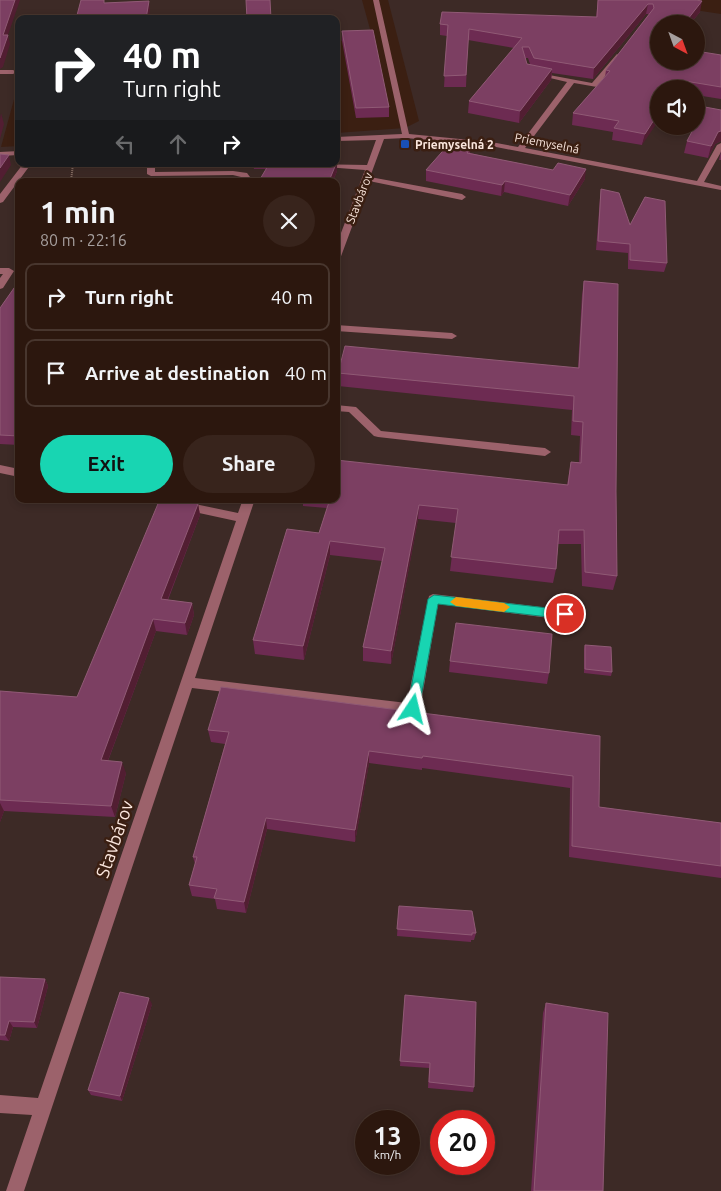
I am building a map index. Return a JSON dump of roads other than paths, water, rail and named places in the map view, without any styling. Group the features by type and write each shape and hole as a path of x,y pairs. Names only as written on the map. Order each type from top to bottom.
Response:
{"lane":[{"path":"376,0 406,136"},
{"path":"528,72 594,85 624,47"},
{"path":"0,72 13,72"},
{"path":"520,149 572,81"},
{"name":"Priemyselná","path":"340,139 406,136 491,144 721,188"},
{"name":"Stavbárov","path":"340,249 381,137"},
{"path":"699,184 721,145"},
{"path":"0,154 15,153"},
{"path":"340,166 371,168"},
{"path":"16,178 24,167"},
{"path":"151,167 150,174 233,173 244,175 246,178"},
{"path":"366,178 462,197"},
{"path":"0,200 15,179"},
{"path":"0,271 9,271 0,286"},
{"path":"340,328 452,336"},
{"path":"340,408 352,409 378,434 545,452"},
{"path":"0,469 15,472"},
{"path":"172,503 243,518"},
{"name":"Stavbárov","path":"15,1191 248,503"},
{"path":"187,682 413,709 434,599 565,614"},
{"path":"0,1104 44,1107"}],"place":[{"name":"Priemyselná 2","path":"405,144"}]}
